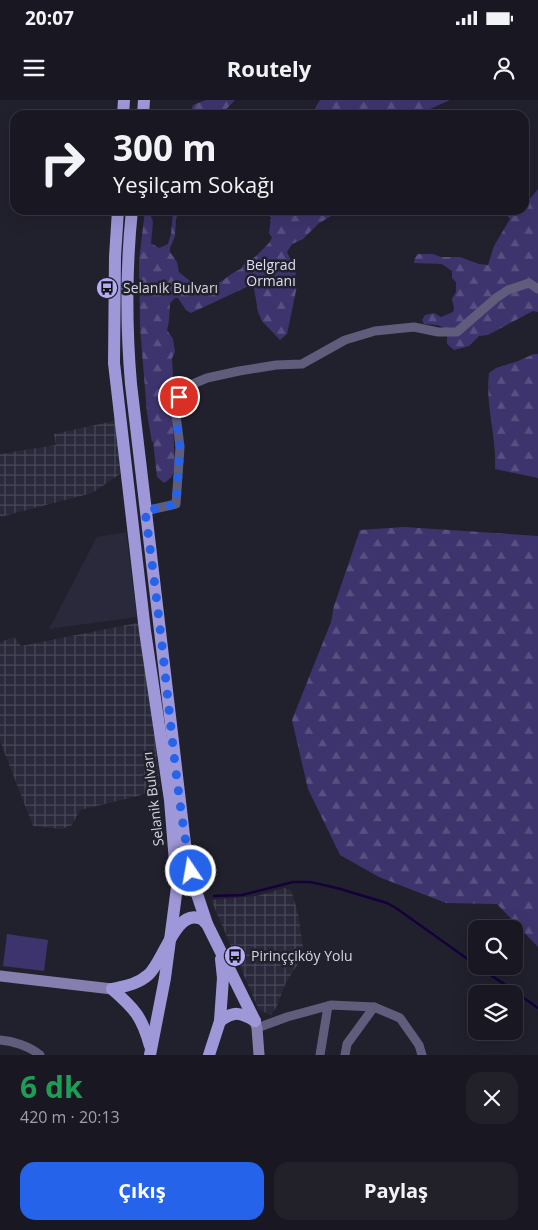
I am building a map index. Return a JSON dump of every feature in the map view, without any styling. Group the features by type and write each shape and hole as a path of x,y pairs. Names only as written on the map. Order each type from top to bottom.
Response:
{"main road":[{"name":"Selanik Bulvarı","path":"118,215 114,363 145,631 170,800 177,887 151,1052"},
{"name":"Selanik Bulvarı","path":"132,215 126,285 130,384 158,603 185,844 197,894 207,924 256,1025"},
{"path":"0,976 112,990 136,983 148,975 159,963 178,924 188,918 198,918 207,924"},
{"path":"209,1055 220,1021 223,978 220,952"},
{"path":"112,990 128,1003 140,1017 151,1052"},
{"path":"220,1021 229,1015 239,1014 256,1025 259,1055"}],"street":[{"path":"145,511 176,504 180,447 176,415 179,397 188,386 207,378 239,371 276,365 302,364 345,340 375,331 414,327 438,332 457,332 508,290 529,284 538,289"},
{"path":"256,1025 328,1006 374,1007 400,1018 419,1045 422,1055"},
{"path":"320,1055 328,1006"},
{"path":"345,1055 347,1044 374,1007"},
{"path":"0,1040 10,1040 40,1055"}],"shaded area":[{"path":"118,420 126,470 92,493 0,517 0,454 56,445 54,434"},
{"path":"126,532 137,617 49,629 97,537"},
{"path":"142,622 160,787 138,796 80,810 72,825 62,829 33,826 0,741 0,642 14,637 21,646"},
{"path":"284,888 291,890 298,913 303,947 300,961 286,982 277,1006 271,1015 259,1010 211,900 257,896"}],"green space":[{"path":"206,100 235,100 226,110 192,110 193,105"},
{"path":"320,100 450,100 428,110 314,110"},
{"path":"538,189 538,312 533,311 488,335 479,336 469,346 454,350 447,344 447,335 443,327 424,324 422,320 425,315 434,313 441,317 453,312 452,299 456,292 456,282 452,278 452,271 442,264 414,263 415,258 418,254 433,254 441,257 460,257 479,264 488,265 494,246 510,219 507,215 529,215 529,200"},
{"name":"Belgrad Ormanı","path":"144,215 151,215 153,222 151,243 159,248 168,244 173,215 178,215 175,236 170,252 177,262 179,272 193,282 208,285 220,282 241,269 246,261 255,257 269,243 272,238 269,233 271,218 269,215 333,215 318,224 303,239 292,244 287,252 296,271 295,279 297,286 287,334 280,340 262,321 258,312 254,288 251,285 191,313 186,310 178,298 175,298 170,303 167,330 173,339 175,352 172,358 173,376 171,389 175,465 172,476 164,483 157,477 153,441 147,413 140,327 139,261"},
{"path":"538,354 538,478 495,469 488,385 489,373 496,368"},
{"path":"404,527 538,536 538,947 523,931 523,920 512,920 497,904 446,903 379,877 340,855 308,789 292,720 331,622 334,606 360,530"},
{"path":"7,934 48,940 44,971 3,966"}],"waterway":[{"path":"214,896 242,895 293,882 310,882 337,888 387,903 468,959"},
{"path":"491,975 538,1008"}],"place":[{"name":"Selanik Bulvarı","path":"107,288"},
{"name":"Pirinççiköy Yolu","path":"235,956"}],"route":[{"path":"179,397 176,415 180,447 176,504 145,511 158,603 179,801 191,871"}]}
